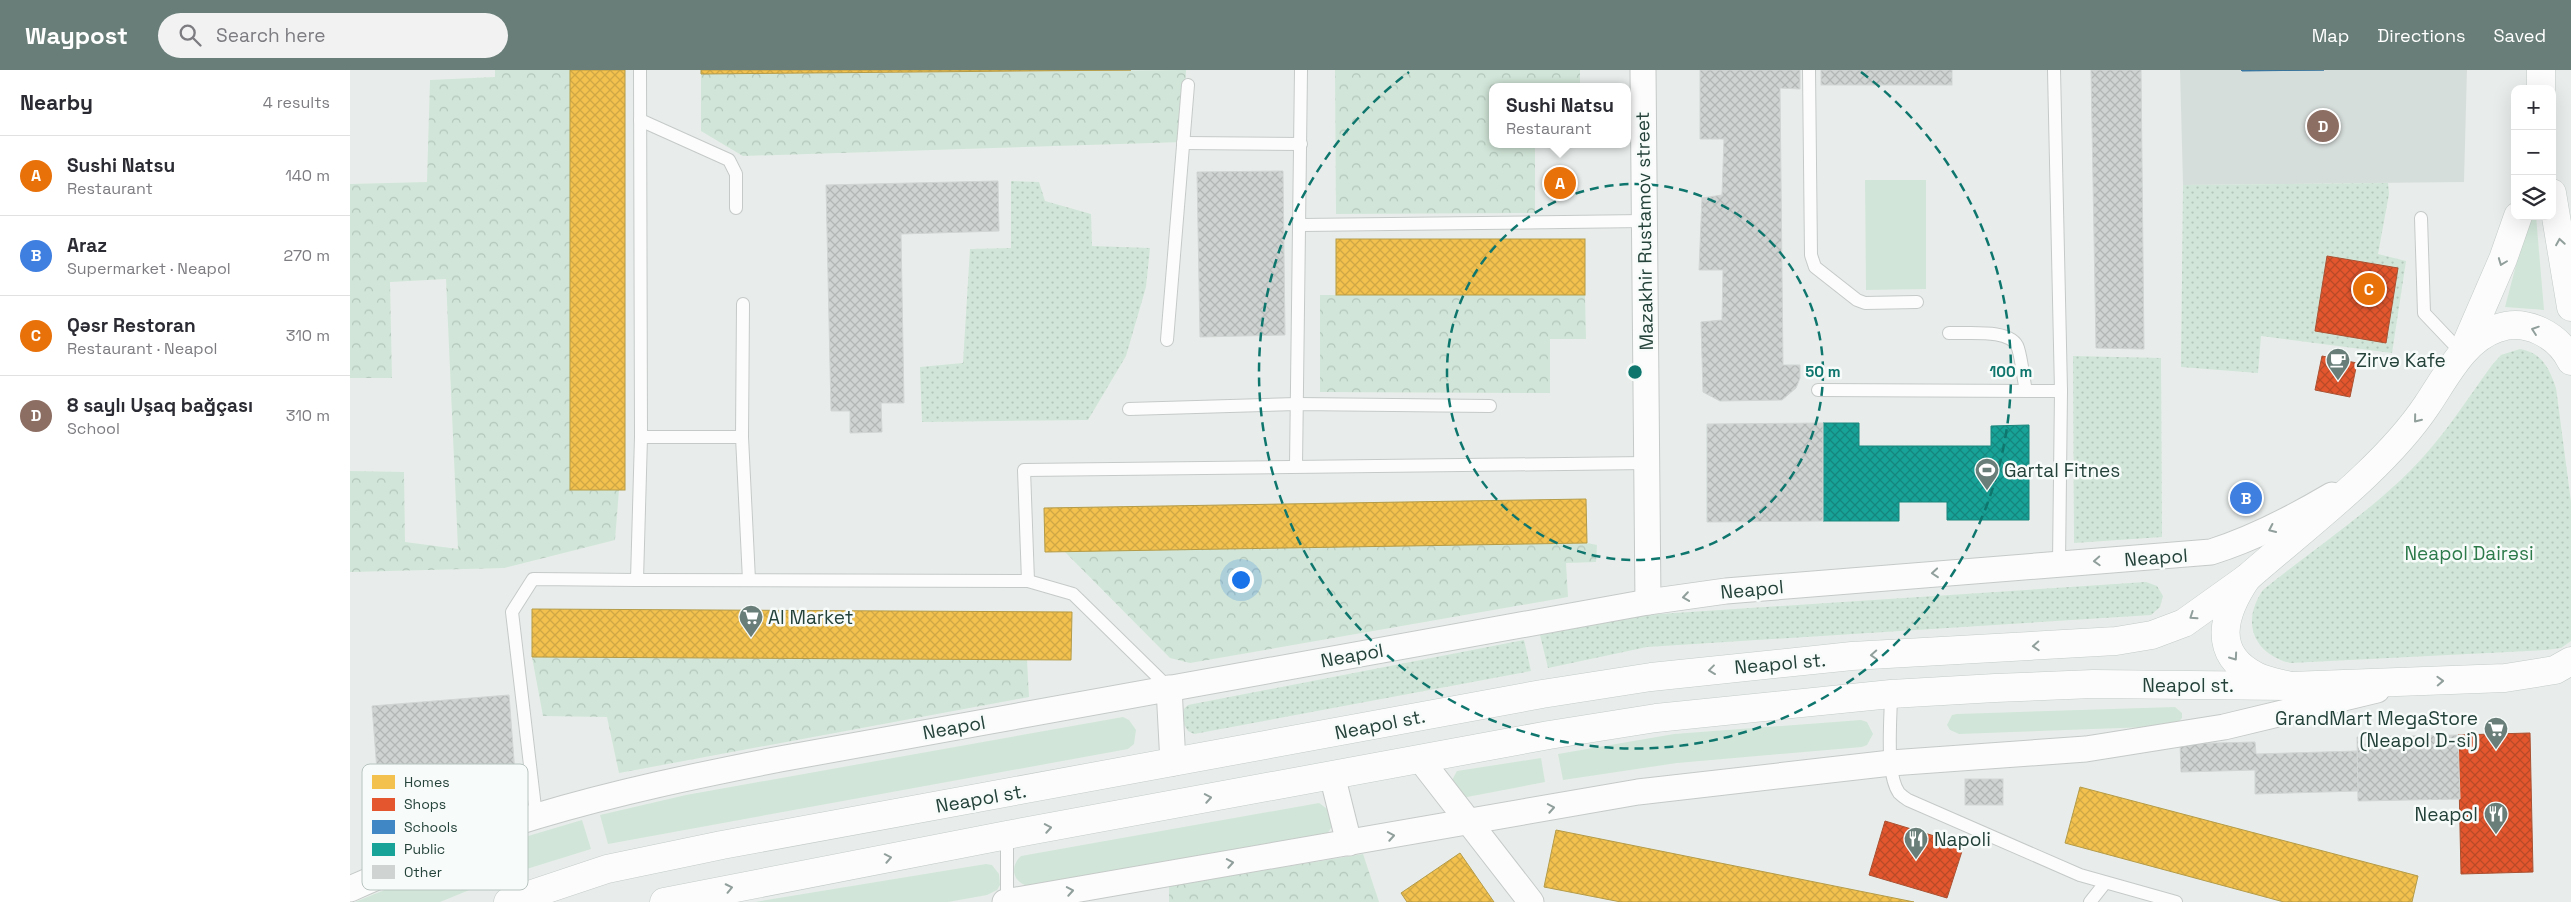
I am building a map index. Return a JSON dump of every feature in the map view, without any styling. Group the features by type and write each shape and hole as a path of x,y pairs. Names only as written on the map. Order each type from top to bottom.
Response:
{"main road":[{"path":"2541,85 2542,70"},
{"path":"2556,217 2571,307"},
{"path":"2290,686 2256,676 2238,663 2228,649 2225,634 2226,616 2236,594 2247,578 2360,479 2396,444 2425,409 2462,353 2504,259 2517,220"},
{"path":"2462,353 2486,333 2515,324 2539,330 2554,340 2571,361"},
{"name":"Neapol st.","path":"508,902 607,869 713,847 1542,694 1651,677 1852,656 2116,641 2152,635 2184,623 2247,578"},
{"path":"2505,678 2555,670 2571,661"},
{"path":"2505,678 2571,684"},
{"name":"Neapol st.","path":"664,902 1007,835 1420,759 1656,718 1891,694 2093,684 2290,686 2505,678"}],"street":[{"name":"Mazakhir Rustamov street","path":"1643,70 1648,602"},
{"name":"Neapol","path":"528,819 668,782 780,759 1648,602 1726,591 2211,552 2245,541 2283,524 2360,479"},
{"path":"1007,902 1638,792 1891,763 2086,750 2224,727 2410,682"},
{"path":"1169,688 1173,763"},
{"path":"1420,759 1531,902"},
{"path":"1332,775 1349,843"},
{"name":"Neapol","path":"350,889 362,884"}],"lane":[{"path":"637,580 641,437 640,70"},
{"path":"1296,466 1301,225 1301,70"},
{"path":"1809,70 1812,255 1815,267 1856,300 1866,303 1917,302"},
{"path":"2054,70 2061,391 2059,563"},
{"path":"1167,340 1188,85"},
{"path":"640,120 729,160 736,174 736,208"},
{"path":"1183,143 1301,144"},
{"path":"2421,218 2424,313 2462,353"},
{"path":"1301,225 1644,221"},
{"path":"743,304 742,437 749,580"},
{"path":"1949,333 2000,335 2012,338 2018,346 2026,391"},
{"path":"1818,390 2061,391"},
{"path":"1129,409 1297,404 1490,406"},
{"path":"641,437 742,437"},
{"path":"1028,581 1024,470 1647,463"},
{"path":"536,816 512,612 533,580 1028,581 1073,594 1169,688"},
{"path":"1891,694 1891,763 1894,780 1899,792 1908,800 2080,875 2176,902"},
{"path":"1007,835 1007,902"},
{"path":"2090,902 2105,883"}],"shaded area":[{"path":"2180,70 2467,70 2464,182 2183,185"}],"green space":[{"path":"495,70 570,70 619,490 615,540 504,568 350,572 350,471 404,472 405,542 458,549 446,279 390,282 392,378 350,378 350,184 427,182 430,80 495,77"},
{"path":"1186,70 1183,142 743,156 701,131 701,74"},
{"path":"1335,70 1580,70 1580,83 1489,83 1489,148 1535,148 1535,213 1336,214"},
{"path":"1865,180 1926,180 1926,289 1866,290"},
{"path":"1011,181 1039,182 1045,201 1091,214 1092,246 1150,248 1146,287 1126,356 1088,420 922,422 920,367 963,363 970,249 1011,248"},
{"path":"2388,183 2389,194 2378,254 2406,261 2392,353 2261,336 2258,373 2181,367 2183,185"},
{"path":"2528,220 2536,220 2544,310 2505,307"},
{"path":"1320,295 1585,295 1586,339 1550,339 1550,393 1320,392"},
{"name":"Neapol Dairəsi","path":"2520,349 2534,354 2544,363 2551,374 2556,388 2571,502 2571,641 2561,648 2546,650 2290,663 2267,652 2254,635 2252,625 2256,602 2263,590 2394,486 2433,446 2501,355"},
{"path":"2073,356 2161,358 2162,537 2074,543"},
{"path":"1587,543 1597,545 1596,562 1566,563 1568,597 1190,663 1170,658 1064,551"},
{"path":"2146,582 2157,586 2163,596 2160,607 2151,615 1647,647 1548,668 1540,635 1645,615"},
{"path":"1524,640 1531,671 1194,734 1188,731 1182,721 1184,709 1188,705"},
{"path":"532,657 1027,660 1029,697 619,773 607,717 543,716"},
{"path":"2175,707 2182,713 2182,718 2175,726 1959,734 1950,730 1947,725 1952,715 1957,714"},
{"path":"1123,717 1129,720 1136,730 1134,744 1128,749 608,844 600,815 686,795"},
{"path":"1861,720 1867,722 1873,734 1867,745 1862,747 1677,763 1563,780 1558,754 1674,734"},
{"path":"1541,758 1545,782 1467,797 1461,796 1451,782 1457,771"},
{"path":"1319,803 1330,811 1333,825 1325,837 1031,887 1020,883 1015,875 1015,865 1021,856"},
{"path":"582,820 591,849 528,869 528,836"},
{"path":"1363,854 1379,902 1169,902 1169,886"},
{"path":"986,864 992,865 999,874 1000,885 997,890 987,895 948,902 755,902"},
{"path":"385,890 469,890 440,902 355,902"}],"building: Homes":[{"path":"570,70 625,70 625,490 570,490"},
{"path":"701,70 1131,70 701,74"},
{"path":"1336,239 1585,239 1585,295 1336,295"},
{"path":"1586,499 1587,543 1045,552 1044,508"},
{"path":"532,609 1072,612 1071,660 532,657"},
{"path":"2080,787 2418,876 2412,902 2284,902 2065,843"},
{"path":"1556,830 1914,902 1621,902 1544,887"},
{"path":"1460,853 1494,902 1407,902 1401,893"}],"building: Shops":[{"path":"2327,256 2398,268 2386,343 2315,331"},
{"path":"2322,356 2357,363 2350,397 2315,390"},
{"name":"Neapol","path":"2530,733 2533,872 2461,874 2458,735"},
{"name":"Napoli","path":"1885,821 1964,845 1947,898 1869,875"}],"building: Schools":[{"path":"2241,70 2324,70 2242,71"}],"building: Public":[{"path":"1823,423 1859,423 1859,446 1991,446 1991,426 2029,425 2029,520 1947,520 1947,502 1899,502 1899,521 1823,521"}],"building: Other":[{"path":"1700,70 1800,70 1800,89 1780,88 1783,365 1800,365 1800,378 1796,388 1782,400 1720,401 1703,392 1701,322 1722,320 1723,270 1699,270 1702,198 1722,195 1724,139 1700,139"},
{"path":"1821,70 1952,70 1952,85 1821,85"},
{"path":"2091,70 2141,70 2144,349 2096,348"},
{"path":"1283,171 1285,335 1200,337 1197,172"},
{"path":"998,181 999,231 901,234 904,403 881,403 882,432 850,433 850,411 831,411 826,185"},
{"path":"1823,423 1823,521 1707,522 1707,424"},
{"path":"509,695 514,764 377,764 372,706"},
{"path":"2458,735 2460,799 2358,801 2357,737"},
{"path":"2255,742 2256,754 2357,751 2358,791 2255,794 2255,770 2181,772 2180,744"},
{"path":"1965,779 2003,779 2003,805 1965,805"}],"place":[{"name":"8 saylı Uşaq bağçası","path":"2323,126"},
{"name":"Sushi Natsu","path":"1560,183"},
{"name":"Qəsr Restoran","path":"2369,289"},
{"name":"Zirvə Kafe","path":"2338,381"},
{"name":"Gartal Fitnes","path":"1987,491"},
{"name":"Araz","path":"2246,498"},
{"name":"Al Market","path":"751,638"},
{"name":"GrandMart MegaStore (Neapol D-si)","path":"2496,750"},
{"name":"Neapol","path":"2496,835"},
{"name":"Napoli","path":"1916,860"}]}
